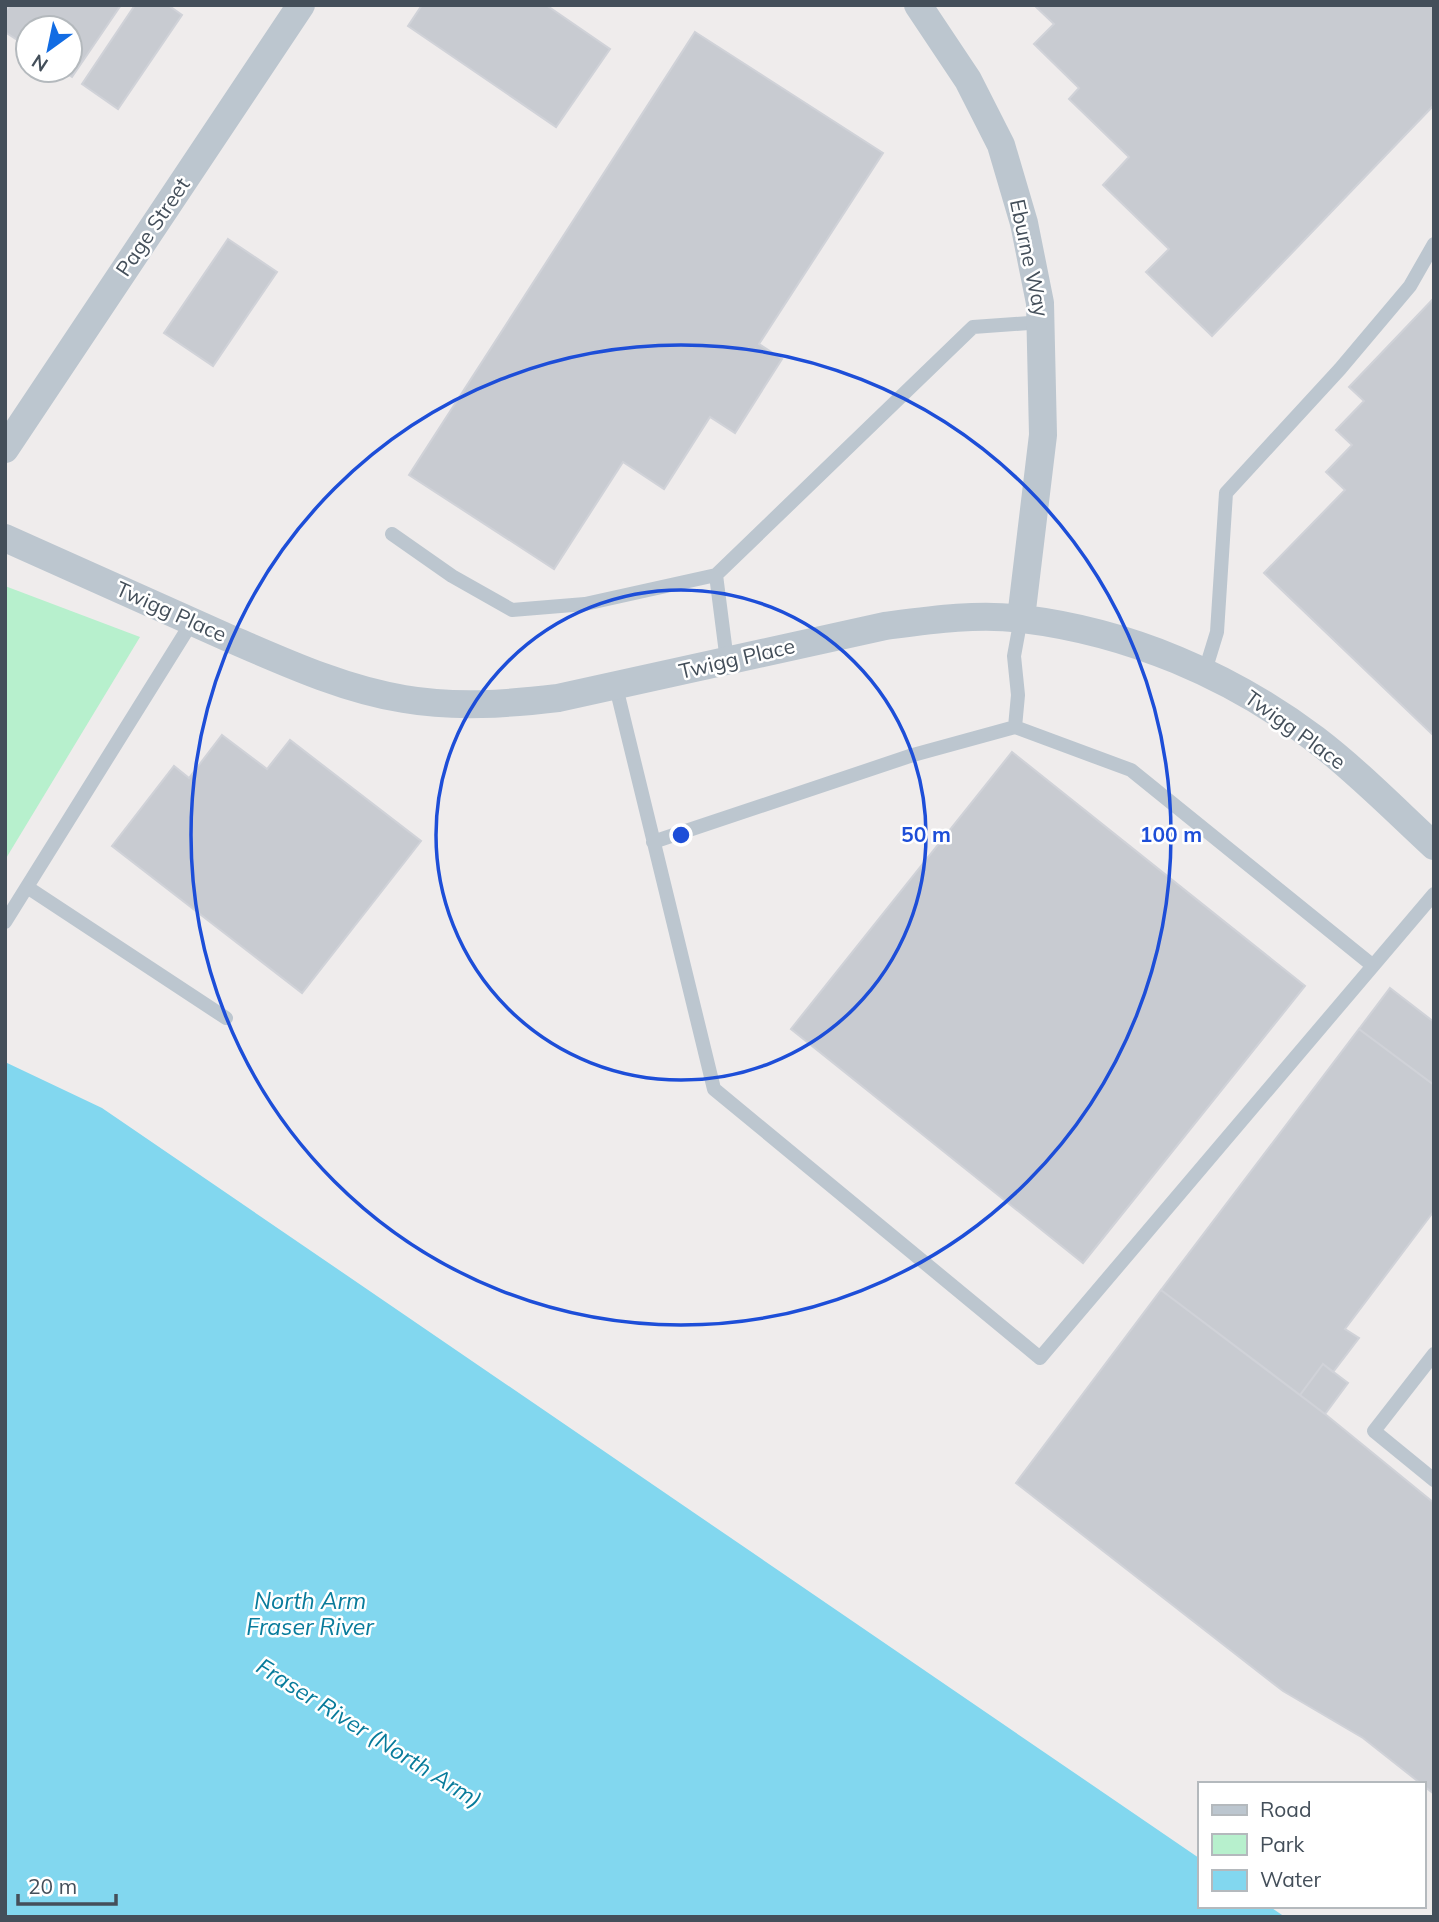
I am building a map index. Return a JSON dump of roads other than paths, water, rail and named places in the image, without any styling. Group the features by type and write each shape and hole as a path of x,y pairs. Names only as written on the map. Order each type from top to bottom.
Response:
{"street":[{"name":"Page Street","path":"5,449 301,5"},
{"name":"Eburne Way","path":"918,5 968,80 1002,145 1024,223 1043,322 1043,435 1021,618"},
{"name":"Twigg Place","path":"5,538 283,661 359,688 404,699 453,704 508,704 616,687 885,626 974,617 1021,618 1074,628 1168,656 1205,671 1267,705 1317,741 1434,846"}],"lane":[{"path":"1205,671 1217,632 1226,493 1340,369 1410,286 1434,244"},
{"path":"392,534 453,576 512,610 585,604 716,575 973,327 1043,322"},
{"path":"716,575 727,661"},
{"path":"1015,726 1018,695 1014,656 1021,618"},
{"path":"5,922 192,622"},
{"path":"616,687 714,1089 1040,1358 1434,894"},
{"path":"653,842 913,755 1015,726 1131,770 1372,965"},
{"path":"27,887 226,1018"},
{"path":"1434,1354 1374,1431 1434,1480"}],"water":[{"name":"North Arm Fraser River","path":"5,1062 102,1108 1198,1857 1198,1908 1272,1908 1285,1917 5,1917"}],"water label":[{"name":"Fraser River (North Arm)","path":"369,1733"}]}
